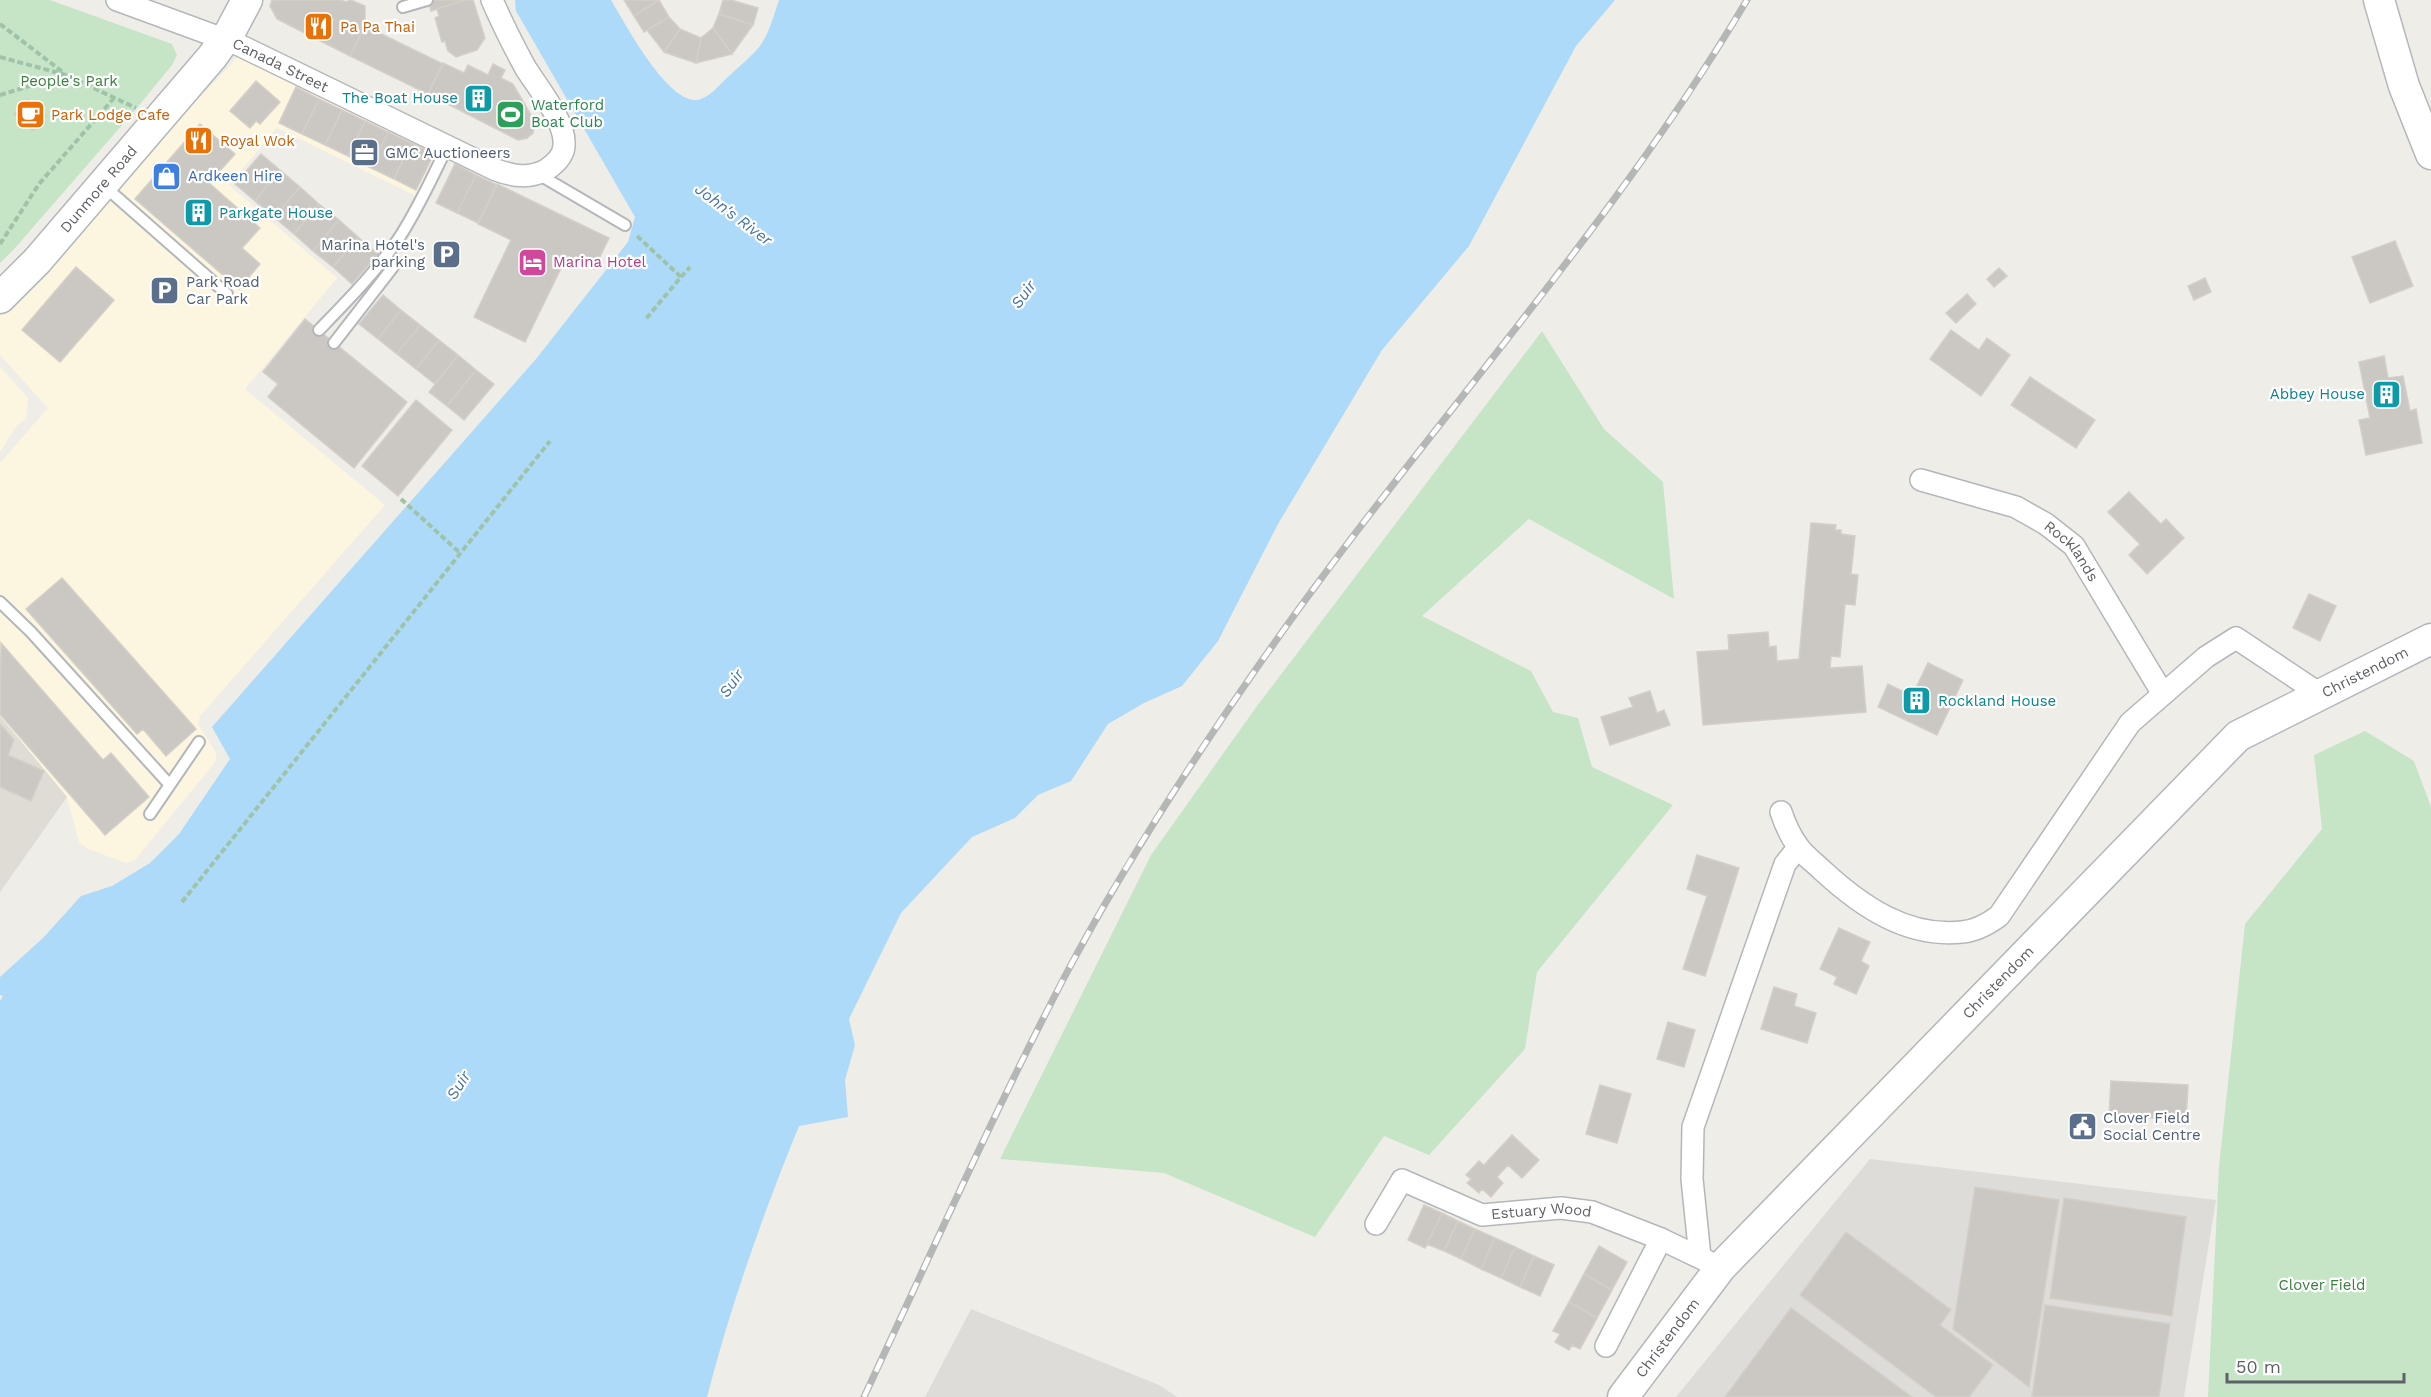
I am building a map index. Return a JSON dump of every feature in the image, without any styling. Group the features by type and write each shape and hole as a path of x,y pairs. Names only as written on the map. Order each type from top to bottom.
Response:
{"street":[{"name":"Canada Street","path":"117,0 226,39 506,174 523,176 538,174"},
{"name":"Dunmore Road","path":"0,298 37,261 195,78 226,39 247,0"},
{"path":"492,0 514,46 564,136 565,143 561,156 553,165 538,174"},
{"path":"2379,0 2400,76 2431,154"},
{"name":"Rocklands","path":"1921,480 2016,507 2046,524 2074,546 2163,694"},
{"path":"1781,812 1798,848 1841,888 1872,910 1905,926 1935,932 1962,932 1983,927 1999,916 2130,723 2206,657 2236,638 2320,694"},
{"name":"Christendom","path":"1623,1397 1710,1262 2238,736 2431,639"},
{"path":"1710,1262 1692,1179 1694,1127 1785,864 1798,848"},
{"name":"Estuary Wood","path":"1376,1224 1401,1180 1482,1215 1560,1208 1592,1212 1661,1239 1710,1262"},
{"path":"1606,1346 1661,1239"}],"lane":[{"path":"403,8 427,0"},
{"path":"320,330 383,259 411,219 447,147"},
{"path":"538,174 625,225"},
{"path":"103,185 227,294"},
{"path":"334,343 393,267 383,259"},
{"path":"0,602 38,640 169,784"},
{"path":"150,814 199,742"}],"path":[{"path":"0,24 66,75"},
{"path":"0,57 66,75 114,98 39,184 0,243"},
{"path":"0,94 66,75"},
{"path":"625,225 681,277"},
{"path":"645,320 690,267"},
{"path":"182,902 550,441"},
{"path":"401,500 460,553"}],"shaded area":[{"path":"239,56 438,151 416,196 277,128 229,185 337,278 245,389 385,505 200,716 198,724 216,753 216,761 135,860 126,863 88,849 79,842 67,797 0,716 0,463 48,408 0,355 0,307"},
{"path":"0,367 28,398 26,419 16,426 0,452"},
{"path":"0,716 67,797 0,892"},
{"path":"1870,1159 2216,1200 2184,1397 1676,1397"},
{"path":"971,1309 1159,1385 1177,1397 925,1397"}],"green space":[{"name":"People's Park","path":"0,0 50,0 172,44 177,55 172,65 136,109 0,263"},
{"path":"1542,331 1604,429 1663,482 1674,599 1529,519 1422,616 1531,671 1553,712 1578,718 1592,767 1673,805 1537,972 1525,1049 1429,1155 1384,1136 1315,1237 1164,1173 1000,1159 1151,855 1257,706"},
{"name":"Clover Field","path":"2365,731 2414,761 2431,807 2431,1397 2208,1397 2219,1167 2245,924 2322,829 2314,755"}],"water":[{"path":"515,0 611,0 636,42 660,75 684,97 696,100 714,91 759,47 767,33 779,0 1615,0 1576,46 1469,246 1382,350 1278,524 1218,641 1182,686 1144,703 1108,724 1071,781 1038,795 1015,818 972,837 901,913 849,1019 855,1045 845,1080 848,1117 799,1126 748,1260 707,1397 0,1397 0,1001 3,996 0,995 0,977 44,937 81,896 112,886 150,863 179,834 230,759 212,727 536,359 628,242 635,217 516,11"}],"building":[{"path":"272,0 341,0 346,2 351,0 365,6 365,26 350,56 277,19 270,6"},
{"path":"428,0 465,0 431,11"},
{"path":"465,0 473,0 485,38 477,50 456,57 448,51 445,41 442,42 435,18 439,16 437,9"},
{"path":"624,0 659,0 634,16"},
{"path":"659,0 669,17 644,32 634,16"},
{"path":"723,0 758,8 753,25 719,14"},
{"path":"719,14 753,25 732,54 713,28"},
{"path":"669,17 680,29 664,52 647,30"},
{"path":"365,26 443,64 428,94 350,56"},
{"path":"713,28 732,54 696,63 701,38"},
{"path":"680,29 701,38 696,63 664,52"},
{"name":"The Boat House","path":"443,63 464,73 468,65 488,75 493,64 505,70 501,78 513,84 531,115 533,133 527,138 518,140 428,94"},
{"path":"256,81 280,102 260,124 256,121 250,128 230,111"},
{"path":"296,87 319,99 302,134 279,123"},
{"name":"Park Lodge Cafe","path":"27,99 46,116 33,131 14,114"},
{"path":"319,99 342,110 325,145 302,134"},
{"path":"342,110 365,121 348,156 325,145"},
{"path":"365,121 388,132 371,168 348,156"},
{"name":"Parkgate House","path":"200,124 235,154 209,183 260,228 242,248 260,264 239,289 135,199"},
{"path":"388,132 411,143 394,179 371,168"},
{"path":"411,143 434,154 416,190 394,179"},
{"path":"261,154 280,170 255,201 235,184"},
{"path":"455,164 476,175 457,213 436,203"},
{"path":"280,170 300,187 274,217 255,201"},
{"path":"476,175 497,185 478,223 457,213"},
{"name":"Marina Hotel","path":"497,184 609,238 594,269 567,256 525,342 474,317 511,240 478,224"},
{"path":"300,187 319,204 294,234 274,217"},
{"path":"319,204 339,220 313,251 294,234"},
{"path":"339,220 358,237 333,267 313,251"},
{"path":"358,237 378,254 352,284 333,267"},
{"path":"2395,241 2413,286 2370,303 2352,257"},
{"path":"76,267 114,300 60,362 22,330"},
{"path":"1999,268 2007,276 1994,287 1987,279"},
{"path":"2205,278 2211,292 2194,300 2188,286"},
{"path":"1967,294 1976,304 1956,323 1946,313"},
{"path":"383,295 401,310 378,339 359,324"},
{"path":"401,310 420,325 397,354 378,339"},
{"path":"305,319 407,402 354,468 268,397 278,384 263,372"},
{"path":"420,325 439,340 416,369 397,354"},
{"path":"1951,330 1979,350 1987,338 2010,355 1981,396 1930,359"},
{"path":"439,340 458,355 435,384 416,369"},
{"path":"458,355 476,370 447,406 429,392"},
{"name":"Abbey House","path":"2384,356 2388,378 2403,376 2410,411 2416,409 2422,443 2366,455 2359,420 2370,418 2359,362"},
{"path":"476,370 494,384 464,420 447,406"},
{"path":"2030,377 2095,420 2076,448 2011,405"},
{"path":"416,400 452,430 398,496 362,466"},
{"path":"2129,492 2161,524 2166,519 2184,538 2147,574 2129,555 2140,544 2108,512"},
{"path":"1811,523 1836,525 1835,530 1841,530 1841,534 1855,536 1851,574 1858,575 1855,605 1845,604 1840,657 1831,656 1830,668 1862,666 1866,712 1703,725 1697,652 1729,650 1728,635 1768,632 1769,647 1776,646 1777,661 1799,659"},
{"path":"62,578 196,729 166,756 143,729 137,734 26,609"},
{"path":"2309,594 2336,606 2320,641 2293,628"},
{"path":"1,643 103,760 111,753 149,797 105,835 0,714"},
{"name":"Rockland House","path":"1928,663 1963,680 1937,735 1878,707 1888,684 1912,696"},
{"path":"1650,691 1657,713 1664,710 1670,725 1610,745 1601,717 1633,707 1629,698"},
{"path":"0,724 14,740 8,755 44,771 31,801 0,787"},
{"path":"1697,855 1739,868 1705,976 1683,969 1707,896 1687,889"},
{"path":"1839,928 1870,942 1861,961 1869,966 1856,994 1834,984 1837,977 1820,969"},
{"path":"1774,987 1797,994 1794,1006 1816,1013 1807,1043 1761,1029"},
{"path":"1668,1022 1695,1030 1684,1067 1657,1059"},
{"path":"2111,1081 2188,1085 2186,1120 2109,1116"},
{"path":"1600,1085 1631,1094 1617,1143 1586,1134"},
{"path":"1512,1135 1539,1160 1522,1178 1508,1165 1497,1177 1503,1183 1491,1197 1482,1189 1479,1193 1467,1183 1471,1179 1466,1175 1479,1161 1484,1165"},
{"path":"1975,1187 2059,1200 2029,1387 1953,1329"},
{"path":"2064,1198 2186,1217 2172,1316 2050,1298"},
{"path":"1424,1205 1442,1213 1425,1248 1408,1240"},
{"path":"1442,1213 1458,1221 1444,1251 1427,1244"},
{"path":"1458,1221 1475,1229 1461,1259 1444,1251"},
{"path":"1475,1229 1495,1238 1481,1269 1461,1259"},
{"path":"1846,1232 1951,1310 1940,1325 1993,1365 1969,1397 1936,1397 1800,1295"},
{"path":"1495,1238 1515,1247 1501,1278 1481,1269"},
{"path":"1599,1246 1627,1262 1612,1290 1584,1274"},
{"path":"1515,1247 1534,1256 1520,1287 1501,1278"},
{"path":"1534,1256 1554,1265 1540,1296 1520,1287"},
{"path":"1584,1274 1612,1290 1597,1318 1569,1302"},
{"path":"1569,1302 1597,1318 1580,1349 1572,1345 1569,1350 1555,1342 1560,1334 1553,1331"},
{"path":"2045,1305 2170,1324 2159,1397 2032,1397"},
{"path":"1791,1308 1912,1397 1725,1397"}],"railway":[{"path":"864,1397 1038,1028 1086,937 1179,783 1315,587 1570,258 1632,174 1692,88 1747,0"}],"place":[{"name":"Pa Pa Thai","path":"319,27"},
{"name":"The Boat House","path":"479,98"},
{"name":"Waterford Boat Club","path":"510,114"},
{"name":"Park Lodge Cafe","path":"30,115"},
{"name":"Royal Wok","path":"199,141"},
{"name":"GMC Auctioneers","path":"364,153"},
{"name":"Ardkeen Hire","path":"167,176"},
{"name":"Parkgate House","path":"198,213"},
{"name":"Marina Hotel's parking","path":"446,254"},
{"name":"Marina Hotel","path":"532,262"},
{"name":"Park Road Car Park","path":"165,291"},
{"name":"Abbey House","path":"2386,394"},
{"name":"Rockland House","path":"1917,701"},
{"name":"Clover Field Social Centre","path":"2082,1127"}],"water label":[{"name":"John's River","path":"734,214"},
{"name":"Suir","path":"1023,294"},
{"name":"Suir","path":"731,683"},
{"name":"Suir","path":"458,1085"}]}
